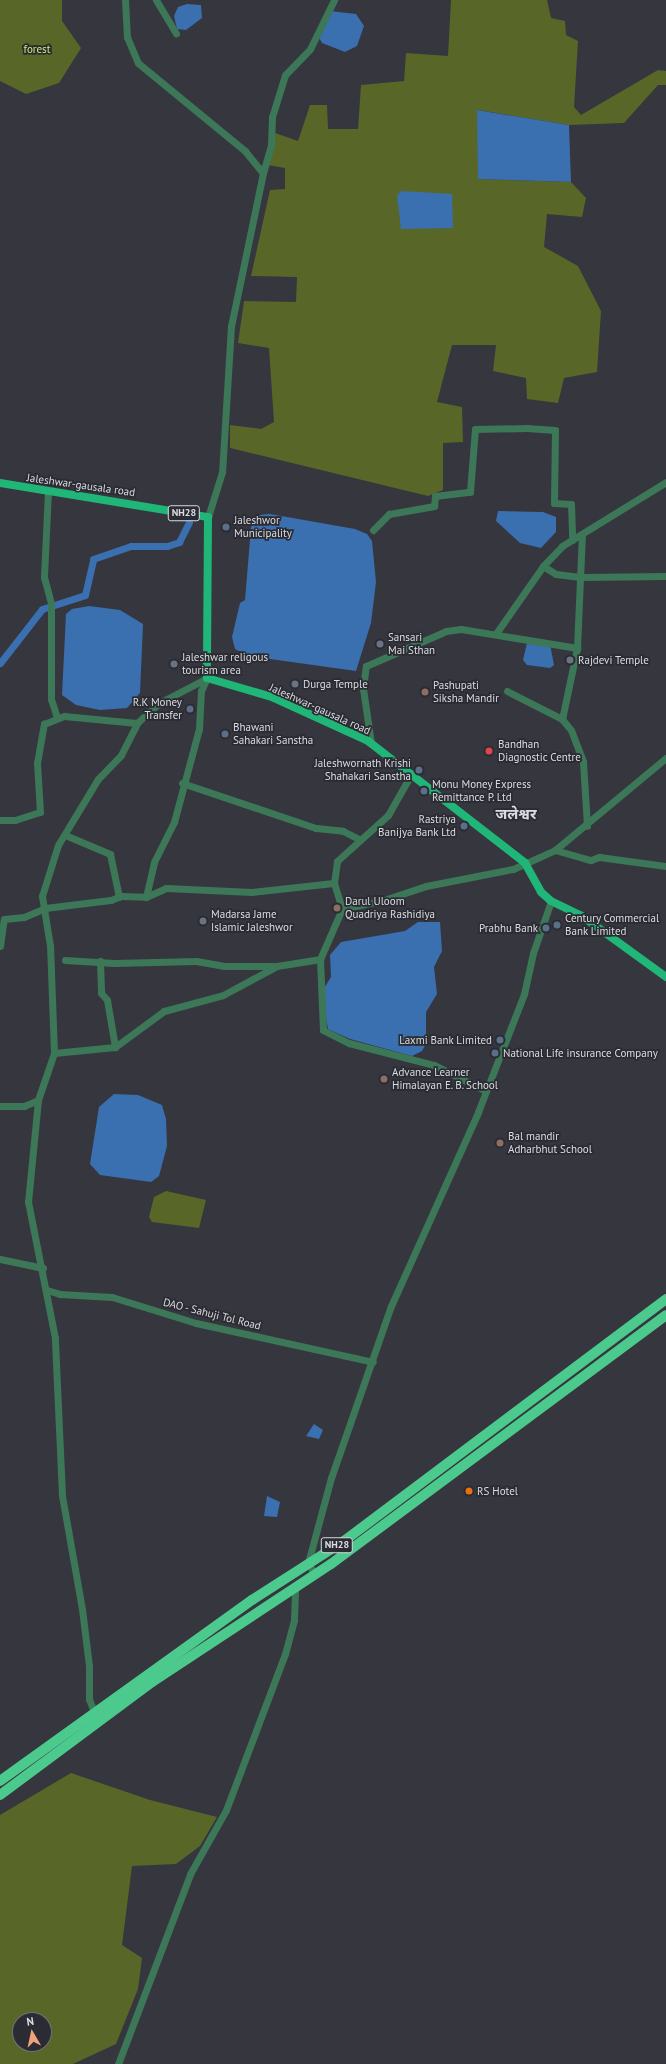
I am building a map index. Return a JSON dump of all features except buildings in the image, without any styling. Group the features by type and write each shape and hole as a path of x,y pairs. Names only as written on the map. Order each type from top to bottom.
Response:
{"highway":[{"name":"NH28","path":"0,1781 94,1712 323,1554 666,1299"},
{"name":"NH28","path":"0,1795 152,1682 331,1564 666,1315"},
{"path":"46,1747 53,1755"}],"main road":[{"name":"Jaleshwar-gausala road","path":"0,484 208,517"},
{"name":"NH28","path":"208,517 208,678"},
{"name":"Jaleshwar-gausala road","path":"208,678 272,697 372,743 525,863 541,892 551,901 600,928 666,977"}],"street":[{"path":"124,0 127,37 138,63 245,152 263,173"},
{"path":"156,0 176,33"},
{"path":"208,517 222,472 231,326 270,146 272,117 285,75 310,49 334,0"},
{"path":"373,530 389,514 434,506 435,496 470,492 475,429 527,428 555,430 554,503 571,504 572,540"},
{"path":"497,632 543,566 572,540 666,482"},
{"path":"48,491 44,577 51,604 51,699 57,717"},
{"path":"562,719 577,648 582,577 582,534"},
{"path":"543,566 556,574 582,577 666,576"},
{"path":"372,743 363,689 366,666 446,631 497,632 577,648"},
{"path":"94,1712 89,1698 83,1616 62,1495 59,1371 43,1268 28,1202 38,1100 54,1053 45,908 42,896 46,879 65,835 98,779 121,755 137,723 159,703 208,678"},
{"path":"146,897 154,862 174,822 182,784 199,728 200,691 208,678"},
{"path":"507,691 562,719 571,730 582,762 587,826"},
{"path":"0,820 15,820 40,812 37,763 44,724 57,717 137,723"},
{"path":"342,909 381,901 426,886 513,869 555,850 587,826 666,759"},
{"path":"412,773 388,815 359,838 336,860 334,883 342,909 320,959 323,1030 349,1043 434,1065 486,1091"},
{"path":"182,784 316,828 343,831 359,838"},
{"path":"65,835 110,854 119,896"},
{"path":"555,850 591,860 599,857 666,866"},
{"path":"0,946 2,918 24,917 45,908 119,896 146,897 166,888 252,892 334,883"},
{"path":"315,1575 308,1563 313,1550 331,1478 373,1362 391,1306 486,1091 524,994 533,953 551,901"},
{"path":"65,960 277,966 320,959"},
{"path":"100,961 101,993 107,1000 115,1047"},
{"path":"54,1053 115,1047 164,1011 223,995 277,966"},
{"path":"0,1106 24,1106 38,1100"},
{"path":"0,1259 43,1268"},
{"name":"DAO - Sahuji Tol Road","path":"47,1290 60,1294 112,1297 196,1323 373,1362"},
{"path":"313,1550 323,1554 331,1564"},
{"path":"118,2064 190,1874 226,1810 285,1654 294,1620 294,1587"}],"green space":[{"name":"forest","path":"0,0 62,0 62,21 81,48 59,83 26,94 0,81"},
{"path":"451,0 547,0 551,18 565,21 566,35 578,41 574,107 581,115 658,70 666,71 666,85 658,85 624,123 569,125 478,110 478,179 571,182 586,198 582,217 547,214 544,247 578,266 601,311 597,372 564,378 558,403 527,399 526,378 493,371 496,345 452,345 437,402 462,407 463,442 443,443 443,490 428,496 230,448 230,425 261,429 274,422 269,348 238,343 244,301 296,302 297,277 251,276 270,190 285,189 285,168 268,165 275,133 298,141 310,105 327,105 328,129 358,129 361,85 404,81 406,53 448,56"},
{"path":"166,1191 206,1200 199,1228 152,1222 149,1217 154,1197"},
{"path":"71,1773 150,1800 217,1817 200,1846 176,1864 132,1866 122,1945 142,1958 138,1989 116,2044 73,2064 0,2064 0,1815"}],"water":[{"path":"187,4 201,5 202,18 186,30 177,29 174,16 178,7"},
{"path":"330,11 356,14 364,26 357,46 345,52 322,43 318,36"},
{"path":"477,110 569,125 571,182 478,179"},
{"path":"402,191 452,194 453,228 401,229 397,195"},
{"path":"498,511 543,512 556,517 556,532 541,548 520,543 496,521"},
{"path":"270,514 355,529 367,534 372,541 376,582 371,623 356,671 248,656 235,649 232,637 240,603 245,600 251,527 259,515"},
{"path":"89,606 120,610 143,624 140,693 127,708 100,710 76,705 62,695 66,614 72,609"},
{"path":"527,643 550,644 554,665 550,668 527,665 523,660"},
{"path":"418,922 440,922 442,951 434,967 437,994 426,1012 426,1044 422,1051 412,1056 350,1039 328,1029 321,993 331,977 330,955 341,942 405,931"},
{"path":"114,1094 138,1095 162,1105 166,1119 167,1146 159,1176 151,1182 100,1175 90,1164 99,1107"},
{"path":"314,1424 323,1430 319,1439 306,1436"},
{"path":"267,1496 280,1502 277,1517 264,1516"}],"waterway":[{"path":"0,663 42,609 85,595 93,559 131,546 167,546 179,542 189,522"}],"place":[{"name":"Jaleshwor Municipality","path":"226,527"},
{"name":"Sansari Mai Sthan","path":"380,644"},
{"name":"Rajdevi Temple","path":"570,660"},
{"name":"Jaleshwar religous tourism area","path":"174,664"},
{"name":"Durga Temple","path":"295,684"},
{"name":"Pashupati Siksha Mandir","path":"425,692"},
{"name":"R.K Money Transfer","path":"190,709"},
{"name":"Bhawani Sahakari Sanstha","path":"225,734"},
{"name":"Bandhan Diagnostic Centre","path":"489,751"},
{"name":"Jaleshwornath Krishi Shahakari Sanstha","path":"419,770"},
{"name":"Monu Money Express Remittance P. Ltd","path":"424,791"},
{"name":"Rastriya Banijya Bank Ltd","path":"464,826"},
{"name":"Darul Uloom Quadriya Rashidiya","path":"337,908"},
{"name":"Madarsa Jame Islamic Jaleshwor","path":"203,921"},
{"name":"Century Commercial Bank Limited","path":"557,925"},
{"name":"Prabhu Bank","path":"546,928"},
{"name":"Laxmi Bank Limited","path":"500,1040"},
{"name":"National Life insurance Company","path":"495,1053"},
{"name":"Advance Learner Himalayan E. B. School","path":"384,1079"},
{"name":"Bal mandir Adharbhut School","path":"500,1143"},
{"name":"RS Hotel","path":"469,1491"}],"district":[{"name":"जलेश्वर","path":"516,814"}]}
